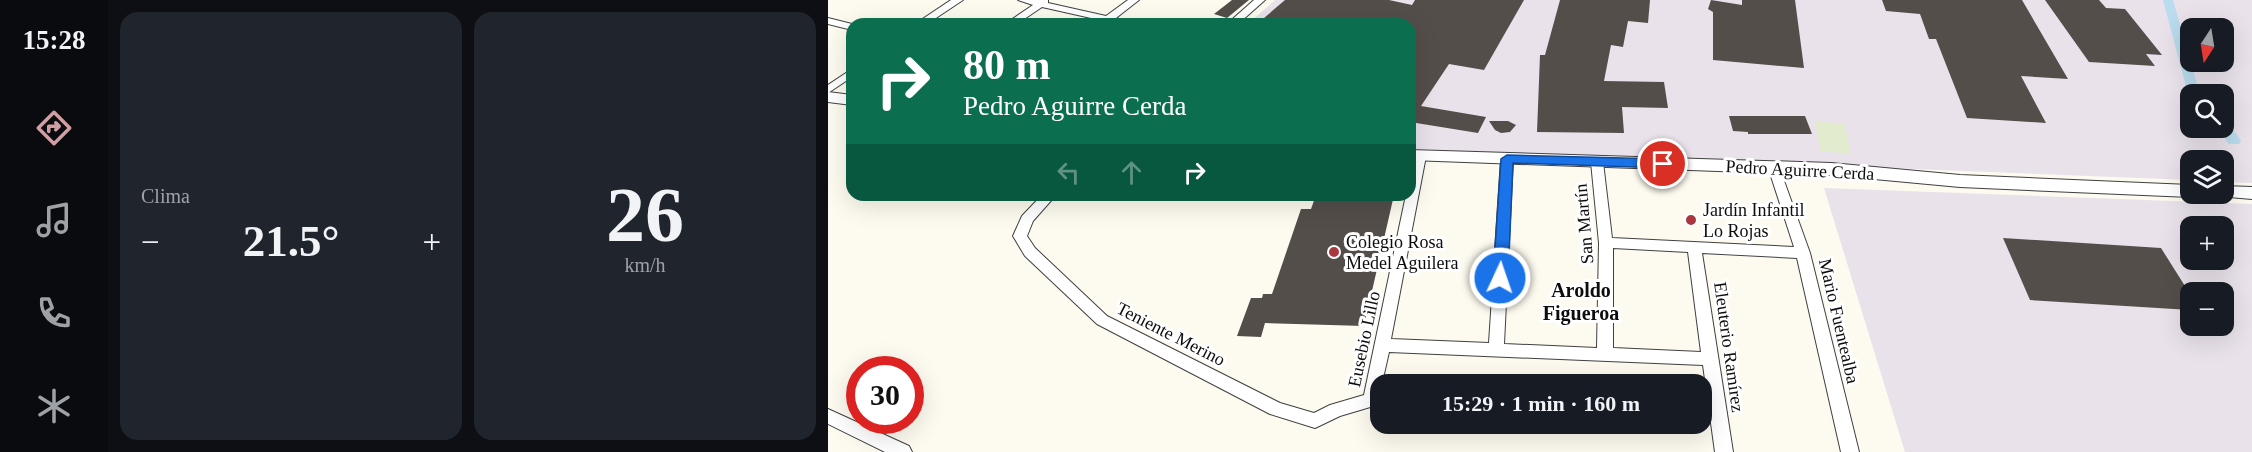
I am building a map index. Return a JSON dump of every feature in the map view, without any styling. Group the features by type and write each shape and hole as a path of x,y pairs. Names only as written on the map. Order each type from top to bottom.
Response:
{"street":[{"path":"930,18 958,0"},
{"path":"1023,0 1044,2 1092,18"},
{"path":"1109,18 1134,0"},
{"path":"1239,18 1260,0"},
{"path":"1019,18 1044,2"},
{"path":"828,21 846,26"},
{"path":"828,90 846,76"},
{"path":"828,97 846,98"},
{"name":"Pedro Aguirre Cerda","path":"1416,156 1831,169 1960,181 2180,191"},
{"path":"1496,350 1507,159"},
{"name":"San Martín","path":"1596,162 1606,243 1605,355"},
{"name":"Mario Fuentealba","path":"1774,167 1803,253 1850,452"},
{"path":"2234,192 2252,193"},
{"name":"Teniente Merino","path":"1044,201 1027,219 1020,236 1030,252 1102,320 1276,409 1315,421"},
{"name":"Eusebio Lillo","path":"1315,421 1336,410 1371,400 1383,345 1407,201"},
{"path":"1606,243 1803,253"},
{"name":"Eleuterio Ramírez","path":"1694,248 1724,452"},
{"path":"1383,345 1712,359"},
{"path":"828,417 896,451"}],"shaded area":[{"path":"1275,0 2252,0 2252,183 2234,182 2234,150 2180,150 2180,180 1416,149 1416,18 1255,18"},
{"path":"1824,188 2180,201 2180,204 2252,204 2252,452 1905,452"}],"green space":[{"path":"1815,121 1845,124 1851,154 1820,151"}],"building":[{"path":"1232,0 1249,0 1227,18 1214,14"},
{"path":"1285,0 1389,0 1412,5 1415,0 1524,0 1484,70 1449,64 1421,106 1486,117 1478,133 1416,123 1416,18 1264,18"},
{"path":"1560,0 1650,0 1648,23 1628,21 1623,47 1611,45 1604,81 1664,82 1668,108 1622,107 1624,133 1537,132 1540,55 1545,55"},
{"path":"1711,0 1742,5 1742,0 1795,0 1804,68 1713,60 1713,12 1708,9"},
{"path":"1882,0 2022,0 2068,79 2021,76 2046,123 1967,118 1936,39 1929,39 1920,14 1886,11"},
{"path":"2045,0 2099,0 2106,8 2125,9 2162,55 2146,54 2155,66 2089,62"},
{"path":"1729,116 1805,116 1812,134 1748,134 1748,132 1733,131"},
{"path":"1489,121 1508,121 1516,125 1510,132 1501,133 1495,130"},
{"name":"Colegio Rosa Medel Aguilera","path":"1314,201 1393,201 1364,326 1265,323 1261,337 1237,336 1251,298 1262,298 1263,294 1272,294 1301,209 1311,209"},
{"path":"2003,238 2161,248 2182,282 2180,282 2180,309 2030,300"}],"waterway":[{"path":"2168,0 2191,84"}],"place":[{"name":"Jardín Infantil Lo Rojas","path":"1691,220"},
{"name":"Colegio Rosa Medel Aguilera","path":"1334,252"}],"district":[{"name":"Aroldo Figueroa","path":"1581,302"}],"route":[{"path":"1500,278 1507,159 1663,164"}]}
